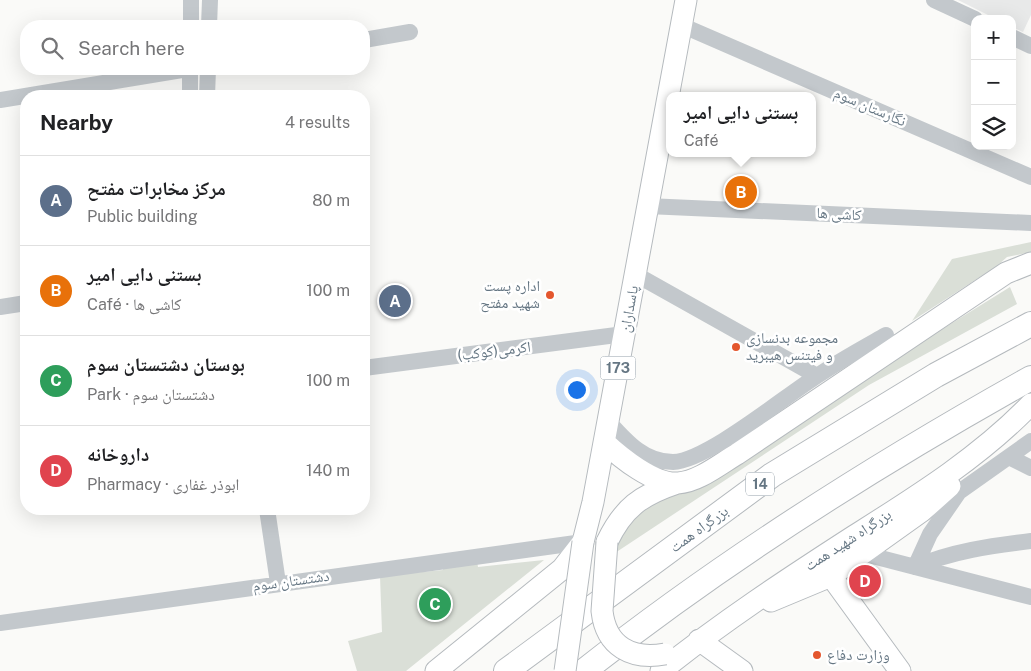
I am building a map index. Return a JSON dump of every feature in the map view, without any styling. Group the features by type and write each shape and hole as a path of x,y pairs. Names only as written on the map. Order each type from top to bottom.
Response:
{"highway":[{"name":"بزرگراه همت","path":"506,671 772,475 936,374 1031,324"},
{"path":"584,671 616,646 798,518 961,417 1031,378"}],"main road":[{"name":"پاسداران","path":"669,92 686,0"},
{"name":"پاسداران","path":"436,671 562,569 583,542 593,502 666,105"},
{"path":"767,592 663,665 649,657 634,654 621,648 610,636 603,622 602,611 607,542 620,517 631,506 659,489 705,472 737,454 1006,273 1031,263"},
{"name":"بزرگراه شهید همت","path":"663,665 767,592 923,492 984,446 1031,404"},
{"path":"729,618 831,576 865,554 946,490 984,446 1031,421"},
{"path":"606,431 638,468 660,479 677,483"},
{"path":"565,671 583,542"},
{"path":"831,576 900,671"},
{"path":"699,640 742,671"}],"street":[{"path":"191,0 191,20"},
{"path":"209,20 210,0"},
{"path":"934,0 971,18"},
{"name":"نگارستان سوم","path":"681,26 1031,177"},
{"path":"370,39 410,32"},
{"path":"1016,39 1031,46"},
{"path":"61,90 152,75"},
{"path":"189,75 190,90"},
{"path":"207,90 208,75"},
{"path":"0,100 20,97"},
{"name":"کاشی ها","path":"647,206 1031,223"},
{"path":"635,274 817,376"},
{"path":"0,307 20,304"},
{"name":"اکرمی(کوکب)","path":"370,367 624,334"},
{"path":"606,431 626,441 646,457 674,462 704,453 817,376 886,335"},
{"path":"915,567 930,534 959,492 1031,442"},
{"path":"1009,457 1031,468"},
{"path":"268,515 278,582"},
{"path":"915,567 954,553 982,547 1031,541"},
{"name":"دشتستان سوم","path":"0,623 278,582 583,542"},
{"path":"865,554 1031,597"}],"shaded area":[{"path":"958,0 1031,0 1031,15 1023,32 1016,29 1016,15 988,15"},
{"path":"1031,242 1031,252 1007,257 997,266 912,321 952,259"},
{"path":"1010,287 1017,304 869,385 618,551 610,552 634,516 662,500 701,486 862,379"},
{"path":"544,560 406,671 357,671 348,641 382,632 380,576 443,570 443,566 477,561 478,567"}],"place":[{"name":"بستنی دایی امیر","path":"741,192"},
{"name":"اداره پست شهید مفتح","path":"550,295"},
{"name":"مرکز مخابرات مفتح","path":"395,301"},
{"name":"مجموعه بدنسازی و فیتنس هیبرید","path":"736,347"},
{"name":"داروخانه","path":"865,581"},
{"name":"بوستان دشتستان سوم","path":"435,604"},
{"name":"وزارت دفاع","path":"817,655"}]}
